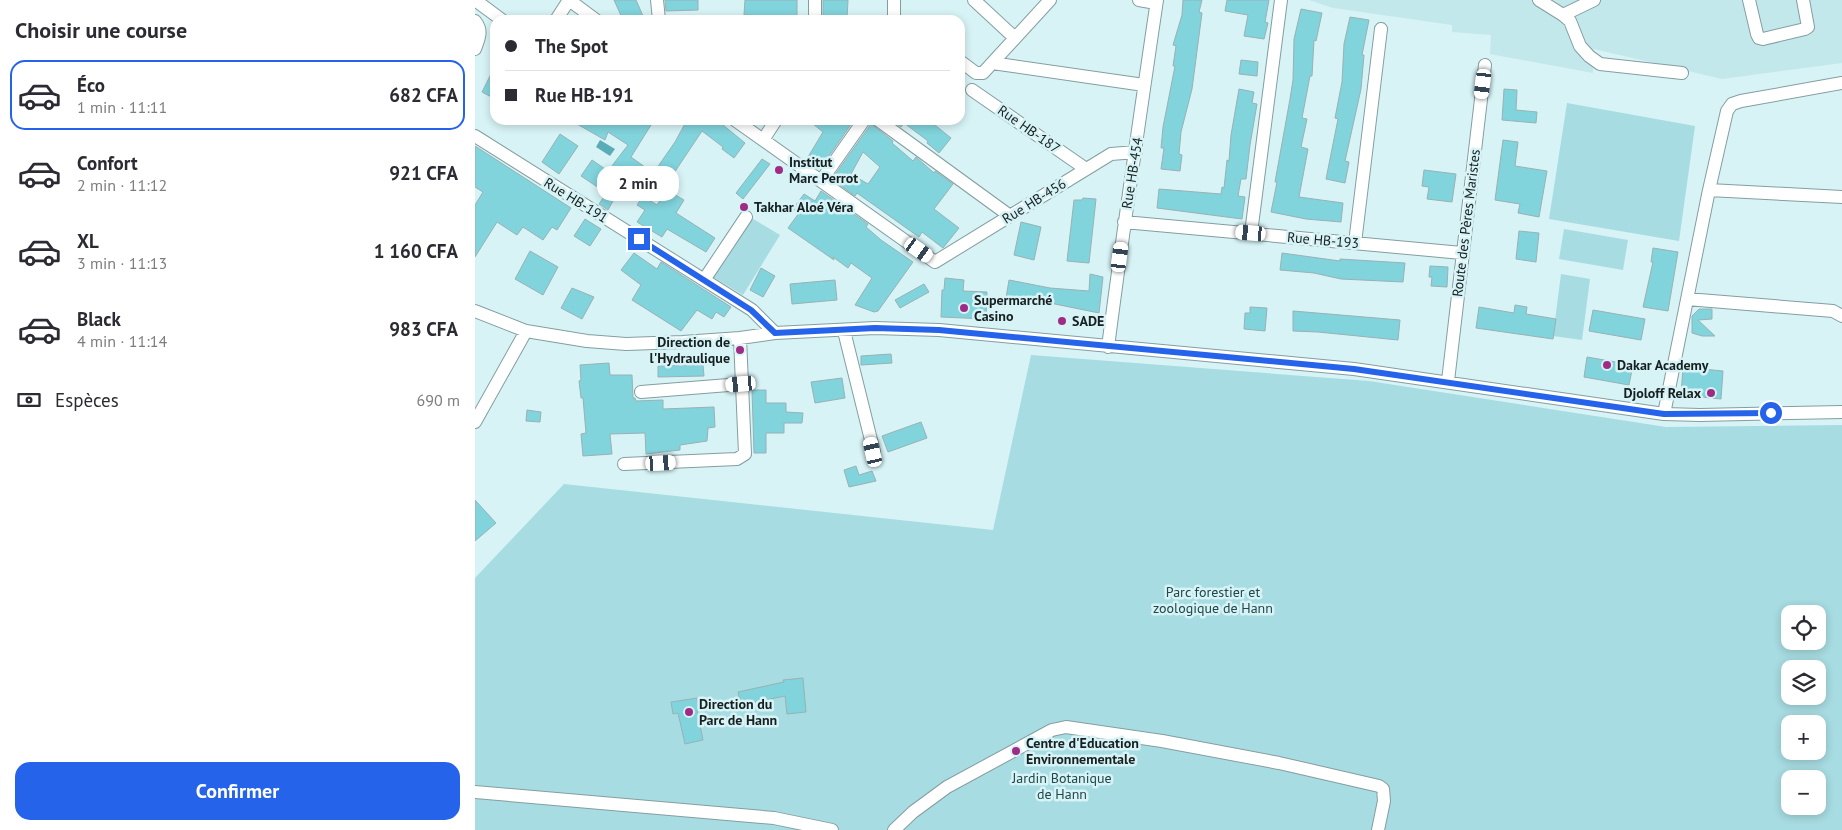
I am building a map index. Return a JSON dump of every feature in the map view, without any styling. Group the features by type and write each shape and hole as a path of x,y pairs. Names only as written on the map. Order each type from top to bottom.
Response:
{"street":[{"path":"475,0 494,15"},
{"path":"559,15 569,0 589,15"},
{"path":"657,0 658,15"},
{"path":"815,0 815,15"},
{"path":"894,0 894,15"},
{"path":"974,0 1015,38"},
{"path":"965,65 976,73 983,73 1049,0"},
{"path":"1139,0 1157,1"},
{"path":"1251,233 1281,0"},
{"path":"1539,0 1563,15 1574,29 1579,46 1600,64 1682,73"},
{"path":"1563,15 1594,0"},
{"path":"1749,0 1759,38 1808,27 1803,0"},
{"name":"Rue HB-454","path":"1108,347 1124,222 1136,152 1157,1"},
{"path":"475,21 481,34 475,48"},
{"path":"1355,243 1381,29"},
{"path":"992,63 1144,85"},
{"name":"Route des Pères Maristes","path":"1448,381 1485,65"},
{"path":"1664,414 1709,190 1727,111 1732,104 1741,101 1842,83"},
{"name":"Rue HB-187","path":"971,90 1086,169"},
{"path":"742,125 821,182 861,125"},
{"path":"763,140 773,125"},
{"path":"886,125 1010,216"},
{"name":"Rue HB-191","path":"475,136 751,310 775,333"},
{"name":"Rue HB-456","path":"821,182 935,262 1111,154 1136,152"},
{"path":"1709,190 1842,197"},
{"path":"704,280 746,217"},
{"name":"Rue HB-193","path":"1124,222 1462,253"},
{"path":"1687,299 1833,311 1842,316"},
{"path":"475,311 526,331 587,341 625,344 683,342 740,338 775,333 875,328 939,330 1354,369 1448,381 1664,414 1842,412"},
{"path":"475,422 526,331"},
{"path":"844,331 873,452"},
{"path":"624,464 741,458 745,454 740,338"},
{"path":"641,392 741,384"},
{"path":"894,830 913,812 947,787 1052,730 1066,727 1240,756 1379,786 1383,789 1384,801 1378,830"},
{"path":"475,792 774,818 832,830"}],"shaded area":[{"path":"1309,0 1842,0 1842,63 1722,79 1594,49 1593,73 1490,54 1491,35 1452,32 1452,25 1333,8"},
{"path":"600,140 615,149 610,156 596,147"}],"green space":[{"path":"1567,103 1695,126 1679,241 1549,219"},
{"path":"750,217 780,235 743,295 713,277"},
{"path":"1564,229 1628,240 1623,270 1559,259"},
{"path":"1561,274 1590,279 1582,340 1553,336"},
{"name":"Parc forestier et zoologique de Hann","path":"1031,355 1369,381 1666,427 1842,425 1842,830 475,830 475,578 564,484 993,530"}],"building":[{"path":"614,0 636,0 643,15 621,15"},
{"path":"665,0 698,0 698,10 666,11"},
{"path":"745,0 797,0 797,15 744,15"},
{"path":"823,0 848,0 847,15 823,15"},
{"path":"1183,0 1202,0 1199,12 1202,13 1192,89 1181,132 1179,154 1182,155 1180,171 1161,169 1164,148 1161,148 1163,127 1175,66 1173,66 1176,46 1173,45 1182,15"},
{"path":"1227,0 1269,0 1265,22 1268,23 1264,39 1244,36 1248,15 1225,11"},
{"path":"1301,9 1322,13 1316,41 1314,40 1312,76 1310,76 1302,118 1307,119 1301,147 1308,149 1299,197 1343,203 1341,222 1306,219 1271,212 1293,80 1294,39"},
{"path":"1350,17 1369,20 1362,55 1364,55 1361,89 1345,161 1349,162 1345,183 1326,179 1338,119 1335,118 1342,82 1344,44"},
{"path":"1241,60 1258,62 1257,76 1239,74"},
{"path":"490,76 490,96 482,92"},
{"path":"1239,89 1254,92 1252,103 1257,104 1246,179 1241,179 1238,196 1245,197 1242,219 1157,208 1159,189 1221,194 1222,187 1224,188 1227,160 1229,161 1231,135"},
{"path":"1504,89 1517,90 1516,110 1537,112 1536,123 1502,120"},
{"path":"579,125 651,125 631,157 649,170 638,185 619,172 605,192 581,176 592,160 608,171 628,145 608,132 605,140"},
{"path":"684,125 723,125 745,143 734,158 702,131 667,186 652,175"},
{"path":"814,125 851,125 822,166 808,157 823,132"},
{"path":"870,125 872,125 893,141 892,143 913,161 916,157 934,173 935,171 953,184 934,209 959,228 943,248 922,232 919,237 857,193 855,196 832,179","holes":["863,152 880,167 868,184 851,174"]},
{"path":"907,125 935,125 951,138 939,153 927,143 928,141"},
{"path":"560,134 578,146 559,174 542,162"},
{"path":"1503,140 1518,142 1515,166 1547,171 1539,217 1518,213 1520,204 1495,200"},
{"path":"475,146 571,208 557,230 552,227 543,240 523,227 517,235 497,222 475,257 475,205 483,192 475,187"},
{"path":"762,159 770,164 743,199 736,193"},
{"path":"1424,170 1456,174 1452,202 1427,199 1429,187 1422,186"},
{"path":"667,190 684,200 676,213 715,238 706,252 667,229 662,237 637,222 645,210 637,205 643,196 657,205"},
{"path":"821,191 868,224 866,227 881,240 913,262 878,311 874,312 855,305 872,278 851,263 848,268 833,257 834,260 788,228 799,213 793,209 804,194 815,201"},
{"path":"605,195 613,201 608,210 599,204"},
{"path":"1083,198 1096,199 1089,263 1067,261 1074,200 1082,200"},
{"path":"585,219 601,229 590,246 574,236"},
{"path":"1021,222 1041,227 1034,260 1014,255"},
{"path":"1519,231 1539,233 1536,262 1516,259"},
{"path":"1653,248 1678,252 1668,311 1643,307 1653,262 1651,262"},
{"path":"530,251 558,267 543,295 515,279"},
{"path":"634,253 657,269 661,262 731,307 724,317 716,312 712,319 697,310 681,331 632,300 641,285 621,270"},
{"path":"1282,253 1340,261 1340,259 1405,263 1403,282 1341,279 1314,273 1280,270"},
{"path":"1430,266 1448,267 1447,287 1431,286 1432,277 1429,277"},
{"path":"761,268 775,276 763,297 750,290"},
{"path":"1090,274 1103,277 1099,313 1040,301 1039,304 1006,298 1009,280 1050,288 1089,291"},
{"path":"945,278 964,280 963,291 987,292 986,319 941,317 942,290 944,290"},
{"path":"835,280 837,300 792,304 790,284"},
{"path":"924,284 929,292 900,308 895,300"},
{"path":"572,288 594,297 582,319 561,308"},
{"path":"1515,305 1527,307 1526,314 1556,319 1553,339 1476,328 1479,307 1514,313"},
{"path":"1250,307 1267,308 1265,331 1244,329 1245,313 1250,313"},
{"path":"1699,309 1712,309 1712,319 1698,320 1715,336 1702,336 1692,333 1692,316"},
{"path":"1593,310 1645,319 1641,340 1589,331"},
{"path":"1293,311 1400,320 1398,340 1293,331"},
{"path":"891,354 892,363 861,365 861,356"},
{"path":"1587,357 1633,365 1629,385 1584,377"},
{"path":"609,363 610,375 632,375 633,398 636,401 663,400 663,409 714,407 715,427 708,428 707,441 680,445 680,450 646,454 645,433 610,434 612,454 583,456 581,434 586,433 583,398 581,398 579,381 581,380 580,365"},
{"path":"703,365 704,376 658,377 658,366"},
{"path":"1683,367 1723,371 1721,399 1681,395"},
{"path":"842,378 845,398 815,403 811,382"},
{"path":"752,390 766,390 766,403 786,403 786,412 803,413 802,423 784,423 784,433 766,433 766,453 754,453"},
{"path":"527,410 541,412 540,422 526,421"},
{"path":"921,422 927,438 888,452 882,436"},
{"path":"856,466 859,475 872,471 876,481 849,487 844,470"},
{"path":"475,500 496,523 475,541"},
{"path":"803,678 806,712 787,714 785,696 741,705 738,692 784,682 783,680"},
{"path":"697,698 699,709 697,710 703,740 685,744 678,713 673,714 671,702"}],"place":[{"name":"Institut Marc Perrot","path":"779,170"},
{"name":"Takhar Aloé Véra","path":"744,207"},
{"name":"Supermarché Casino","path":"964,308"},
{"name":"SADE","path":"1062,321"},
{"name":"Direction de l'Hydraulique","path":"740,350"},
{"name":"Dakar Academy","path":"1607,365"},
{"name":"Djoloff Relax","path":"1711,393"},
{"name":"Direction du Parc de Hann","path":"689,712"},
{"name":"Centre d'Education Environnementale","path":"1016,751"}],"route":[{"path":"639,239 751,310 775,333 875,328 939,330 1354,369 1448,381 1664,414 1771,413"}],"park label":[{"name":"Jardin Botanique de Hann","path":"1062,786"}]}
